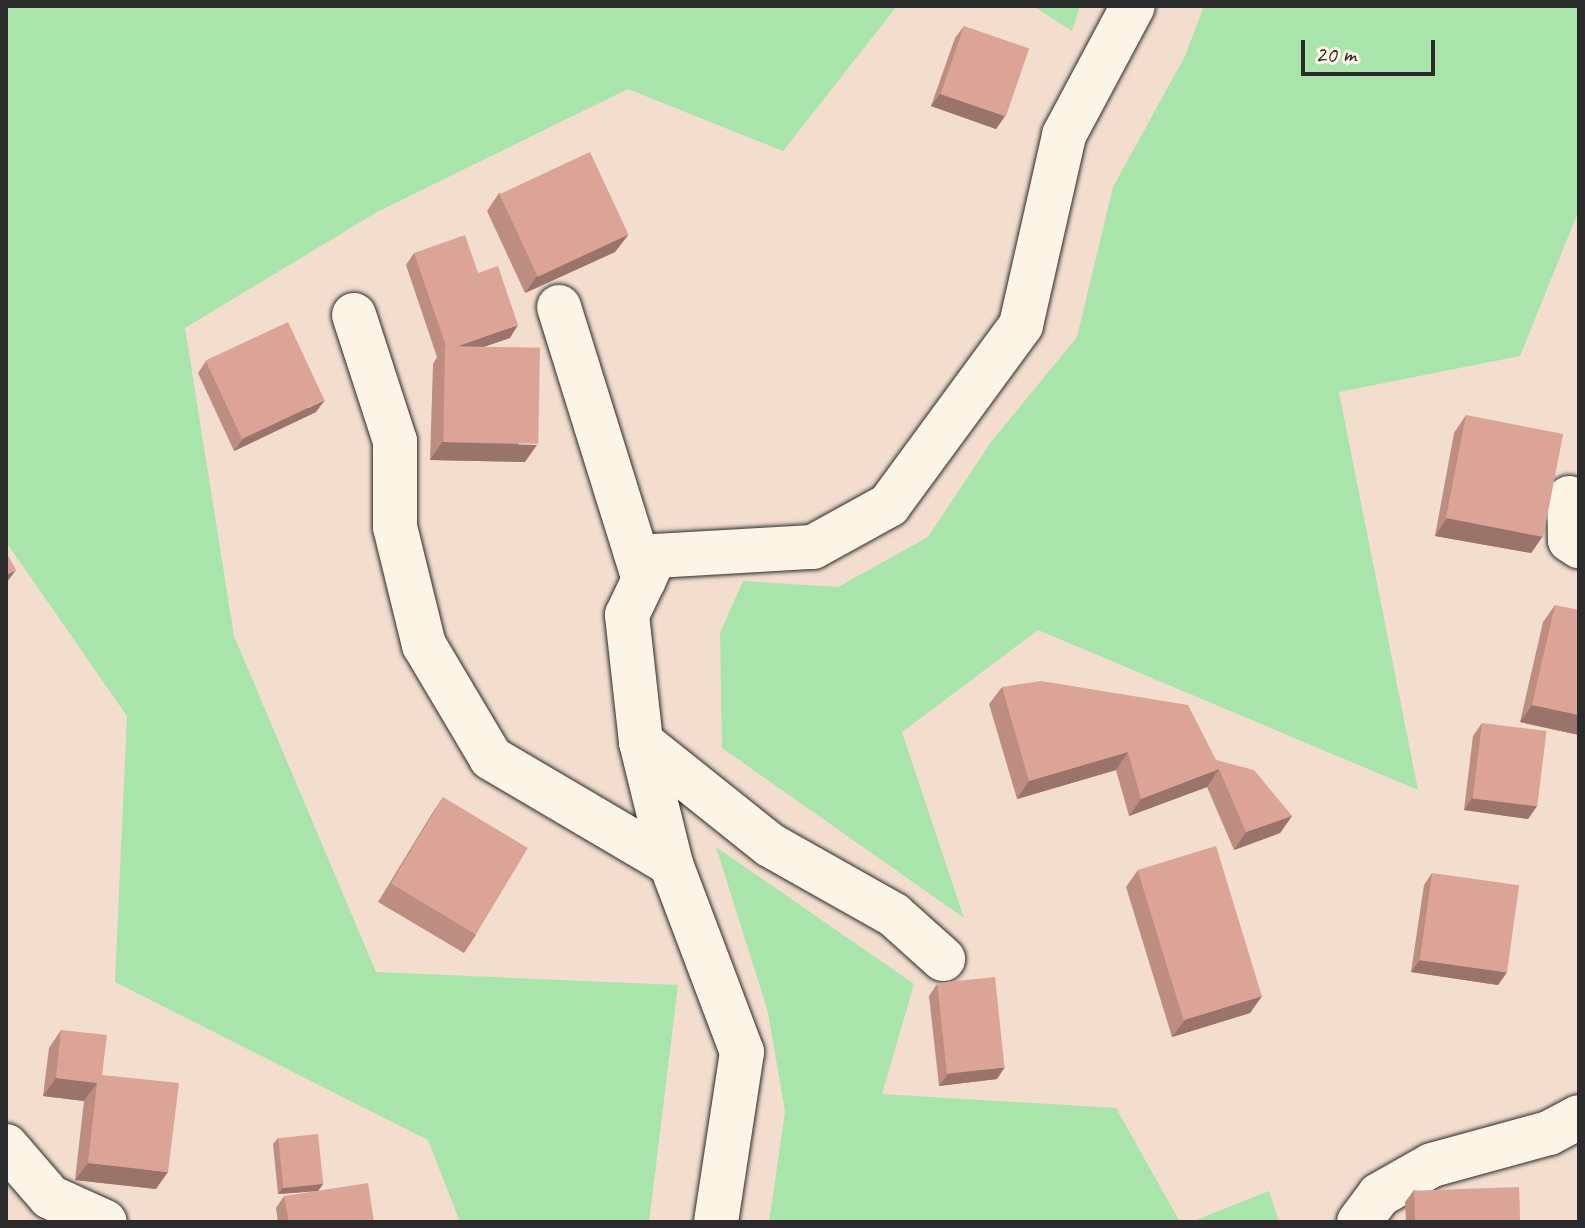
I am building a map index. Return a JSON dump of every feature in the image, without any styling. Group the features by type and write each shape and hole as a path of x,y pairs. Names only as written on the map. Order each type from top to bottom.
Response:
{"street":[{"path":"716,1222 742,1052 671,864 641,742 627,615 655,556 813,547 889,505 1021,325 1064,135 1133,6"},
{"path":"559,307 644,580"},
{"path":"354,315 395,441 395,527 424,645 491,758 671,864"},
{"path":"1569,498 1570,540 1579,546"},
{"path":"641,742 770,845 894,915 943,959"},
{"path":"1359,1222 1379,1195 1432,1165 1549,1133 1579,1117"},
{"path":"8,1154 50,1197 105,1222"}],"green space":[{"path":"6,6 897,6 783,151 628,89 377,212 185,328 234,636 376,972 678,985 649,1222 460,1222 428,1140 115,982 127,716 6,542"},
{"path":"1033,6 1080,6 1072,31"},
{"path":"1204,6 1579,6 1579,210 1520,356 1339,392 1418,790 1038,630 902,732 964,918 722,748 720,633 743,581 838,587 928,537 991,442 1077,337 1113,187 1185,56"},
{"path":"716,847 914,984 882,1094 1116,1108 1180,1222 769,1222 785,1112 768,1012"},
{"path":"1269,1191 1279,1222 1191,1222"}],"building":[{"path":"964,26 1029,48 1006,117 941,94"},
{"path":"590,152 628,234 538,277 499,194"},
{"path":"465,235 478,273 498,266 518,325 458,346 446,346 414,253"},
{"path":"288,322 324,400 242,438 206,360"},
{"path":"445,346 540,348 538,444 443,442"},
{"path":"1466,415 1563,434 1543,537 1446,518"},
{"path":"6,552 16,570 6,575"},
{"path":"1555,605 1579,610 1579,715 1532,705"},
{"path":"1041,681 1188,705 1216,760 1254,770 1292,816 1246,832 1219,769 1141,799 1128,752 1029,781 1002,687"},
{"path":"1482,723 1547,731 1537,806 1473,798"},
{"path":"443,797 528,848 476,935 391,884"},
{"path":"1216,846 1262,996 1183,1020 1138,870"},
{"path":"1432,873 1519,885 1507,972 1420,960"},
{"path":"995,977 1005,1068 947,1074 937,983"},
{"path":"61,1030 107,1035 102,1075 179,1083 168,1172 88,1163 97,1083 56,1078"},
{"path":"318,1134 323,1184 283,1188 278,1138"},
{"path":"368,1183 374,1222 289,1222 284,1196"},
{"path":"1519,1187 1520,1222 1415,1222 1414,1191"}]}
